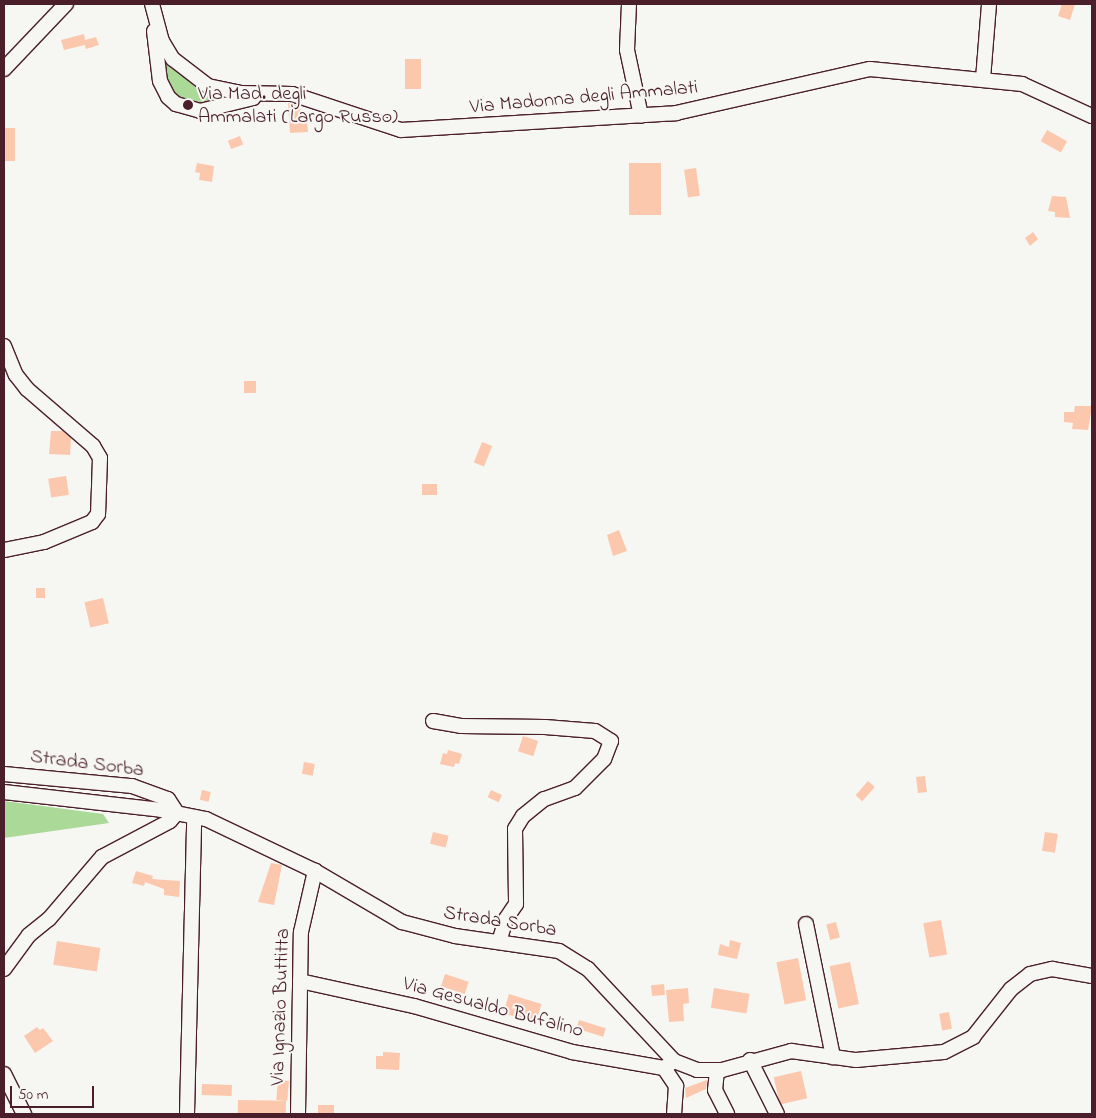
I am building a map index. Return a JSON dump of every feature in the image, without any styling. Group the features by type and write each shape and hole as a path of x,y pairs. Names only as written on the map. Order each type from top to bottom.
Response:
{"street":[{"path":"4,69 66,4"},
{"path":"629,4 627,50 641,116"},
{"path":"983,79 989,4"},
{"path":"152,7 160,80 168,97 176,104 186,109 215,109 271,94"},
{"name":"Via Madonna degli Ammalati","path":"152,7 162,41 173,59 194,79 224,91 308,98 390,128 412,131 641,116 704,108 870,69 983,79 1032,87 1092,116"},
{"path":"4,346 16,375 27,389 93,446 100,458 97,518 44,542 4,550"},
{"path":"433,721 462,726 596,731 611,741 604,759 575,788 544,799 523,816 515,829 516,904 506,919 499,942"},
{"name":"Strada Sorba","path":"4,774 132,786 168,799 177,813 194,817 315,871 402,922 445,934 549,948 577,961 669,1064 697,1070 717,1071 750,1060 791,1051 870,1060 953,1049 973,1037 1011,990 1030,974 1052,969 1092,976"},
{"path":"4,792 177,813"},
{"path":"4,970 29,935 49,919 102,857 170,821 177,813"},
{"path":"187,1114 194,817"},
{"name":"Via Ignazio Buttitta","path":"298,1114 301,932 315,871"},
{"path":"806,924 833,1057"},
{"name":"Via Gesualdo Bufalino","path":"300,981 414,1006 572,1052 669,1064"},
{"path":"750,1060 777,1114"},
{"path":"669,1064 676,1086 674,1114"},
{"path":"717,1071 715,1090 727,1114"},
{"path":"4,1074 24,1114"}],"green space":[{"path":"164,57 195,87 218,96 217,101 191,103 175,96 165,79 162,58"},
{"path":"4,801 103,814 109,823 4,838"}],"building":[{"path":"1062,4 1075,4 1070,20 1058,16"},
{"path":"84,34 85,40 96,37 99,45 86,49 85,45 64,50 61,40"},
{"path":"405,59 421,59 421,89 405,89"},
{"path":"288,103 300,106 301,121 307,121 308,132 290,133"},
{"path":"4,128 15,128 15,161 4,161"},
{"path":"1047,130 1067,141 1061,153 1041,141"},
{"path":"240,136 243,144 231,149 228,141"},
{"path":"197,163 214,166 212,182 199,180 200,173 195,172"},
{"path":"629,163 661,163 661,215 629,215"},
{"path":"696,168 700,196 688,197 684,170"},
{"path":"1052,196 1066,197 1070,218 1055,217 1055,212 1048,211"},
{"path":"1033,232 1038,239 1030,246 1025,238"},
{"path":"244,381 256,381 256,393 244,393"},
{"path":"1075,406 1092,406 1088,430 1072,429 1073,423 1064,422 1064,412 1074,412"},
{"path":"51,431 63,431 71,438 70,455 49,454"},
{"path":"482,442 492,446 484,467 474,462"},
{"path":"66,476 69,495 51,498 48,479"},
{"path":"422,484 437,484 437,495 422,495"},
{"path":"619,530 627,551 613,556 607,535"},
{"path":"36,588 45,588 45,598 36,598"},
{"path":"103,598 109,623 90,628 84,602"},
{"path":"523,736 538,741 533,756 518,751"},
{"path":"448,750 462,754 459,764 455,763 454,767 440,764 443,753 447,754"},
{"path":"304,762 315,764 313,776 302,774"},
{"path":"925,776 927,792 918,793 916,777"},
{"path":"868,781 875,787 862,801 856,795"},
{"path":"202,790 211,792 209,802 200,800"},
{"path":"491,790 502,795 499,802 488,797"},
{"path":"433,832 449,836 446,848 430,844"},
{"path":"1045,832 1058,834 1055,853 1042,851"},
{"path":"271,863 282,865 274,905 258,902"},
{"path":"136,871 153,876 152,879 180,881 179,897 164,895 164,889 145,882 144,886 132,883"},
{"path":"941,920 947,954 929,958 923,923"},
{"path":"836,922 840,938 830,940 826,924"},
{"path":"730,940 741,943 737,959 718,955 720,944 729,947"},
{"path":"57,941 100,948 97,972 53,965"},
{"path":"798,958 806,1000 785,1004 776,962"},
{"path":"850,962 859,1004 838,1008 829,966"},
{"path":"445,974 469,982 465,994 441,986"},
{"path":"664,984 665,995 652,996 651,985"},
{"path":"688,988 689,1003 683,1004 684,1021 669,1022 666,990"},
{"path":"714,988 750,994 746,1013 711,1008"},
{"path":"509,994 542,1004 536,1023 503,1013"},
{"path":"949,1012 952,1029 942,1030 939,1014"},
{"path":"579,1020 606,1028 603,1037 576,1029"},
{"path":"37,1027 40,1030 43,1028 53,1041 35,1053 24,1036"},
{"path":"383,1052 400,1053 399,1070 376,1069 376,1056 383,1056"},
{"path":"801,1071 807,1098 780,1105 774,1077"},
{"path":"278,1080 289,1081 287,1101 276,1100"},
{"path":"707,1080 706,1089 686,1098 685,1088"},
{"path":"202,1084 232,1085 232,1096 202,1095"},
{"path":"238,1100 286,1101 286,1114 238,1114"},
{"path":"318,1105 334,1105 334,1114 318,1114"}],"place":[{"name":"Via Mad. degli Ammalati (Largo Russo)","path":"188,105"}]}
